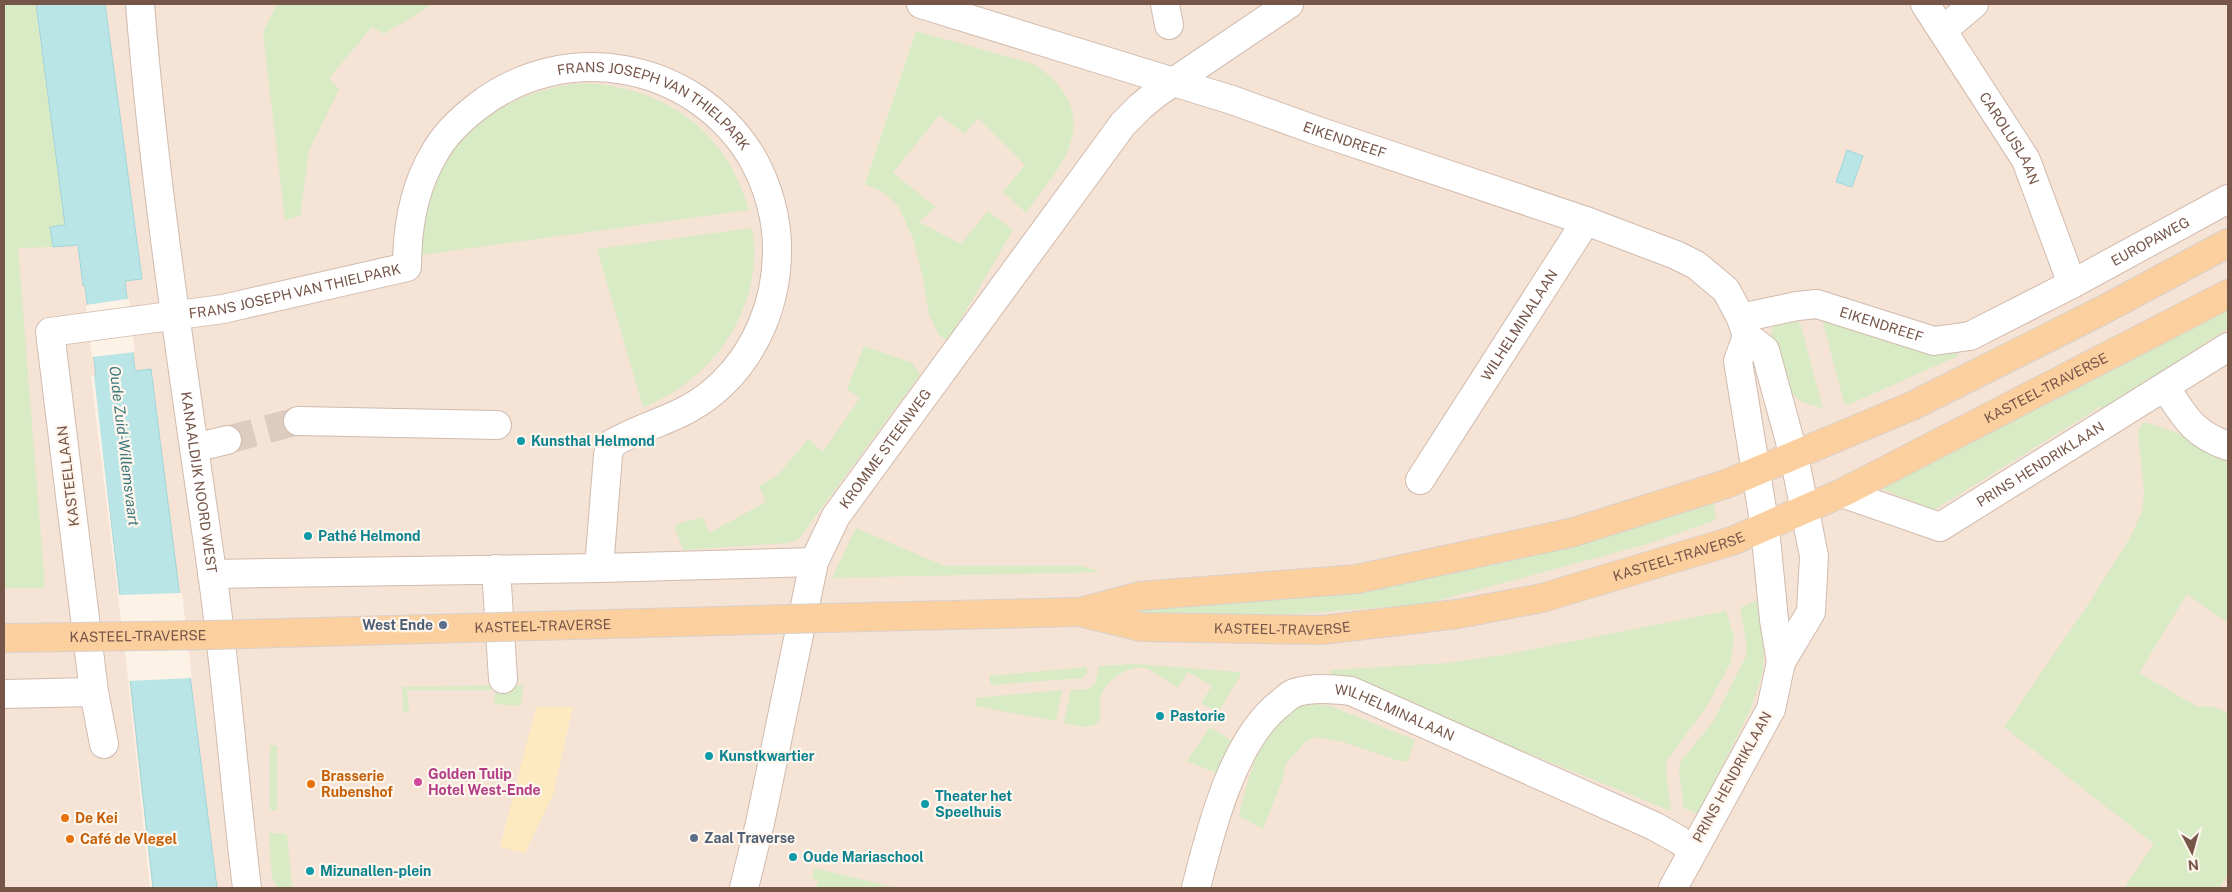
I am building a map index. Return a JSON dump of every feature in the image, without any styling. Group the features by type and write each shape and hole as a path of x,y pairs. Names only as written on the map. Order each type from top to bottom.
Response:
{"main road":[{"name":"KASTEEL-TRAVERSE","path":"4,638 213,635 1080,612 1140,596 1357,579 1574,532 1726,484 1912,406 2105,309 2228,243"},
{"name":"KASTEEL-TRAVERSE","path":"1080,612 1141,627 1322,630 1458,614 1542,598 1732,541 1806,510 2228,294"}],"street":[{"name":"KANAALDIJK NOORD WEST","path":"130,4 145,78"},
{"name":"KANAALDIJK NOORD WEST","path":"140,4 145,78 175,315 212,574 247,888"},
{"name":"EIKENDREEF","path":"921,4 1232,100 1318,131 1586,221 1676,255 1696,266 1726,290 1744,327 1765,350 1794,456 1806,510"},
{"name":"KROMME STEENWEG","path":"744,888 762,815 814,562 836,516 939,372 1078,188 1116,134 1141,106 1172,82 1289,4"},
{"name":"CAROLUSLAAN","path":"1925,4 2026,160 2072,284"},
{"path":"1943,30 1974,4"},
{"name":"FRANS JOSEPH VAN THIELPARK","path":"175,315 223,309 407,267 407,236 414,199 434,152 464,117 507,86 536,75 564,69 596,66 641,73 672,83 719,117 743,144 756,164 774,212 778,246 776,280 768,311 761,328 744,358 722,384 693,408 679,416 611,444 608,455 599,568"},
{"name":"EUROPAWEG","path":"2072,284 2228,200"},
{"name":"WILHELMINALAAN","path":"1420,480 1586,221"},
{"name":"EIKENDREEF","path":"1744,327 1797,306 1817,304 1934,341 1970,336 2072,284"},
{"name":"KASTEELLAAN","path":"104,744 94,692 50,332 175,315"},
{"path":"1744,327 1738,361 1765,528"},
{"name":"PRINS HENDRIKLAAN","path":"1842,493 1940,527 2228,347"},
{"path":"2165,387 2192,426 2214,441 2228,446"},
{"path":"298,421 497,426"},
{"path":"194,448 227,440"},
{"name":"PRINS HENDRIKLAAN","path":"1673,888 1692,850 1771,709 1781,662 1811,612 1814,556 1806,510"},
{"name":"PRINS HENDRIKLAAN","path":"1765,528 1774,620 1781,662"},
{"path":"212,574 599,568 814,562"},
{"path":"496,569 504,680"},
{"name":"WILHELMINALAAN","path":"1196,888 1211,827 1235,767 1268,712 1294,693 1325,688 1351,691 1654,826 1679,840 1692,850"},
{"path":"4,694 94,692"}],"shaded area":[{"path":"4,4 2228,4 2228,888 4,888"}],"green space":[{"path":"4,4 35,4 65,225 50,227 53,247 18,248 45,588 4,588"},
{"path":"277,4 433,4 384,34 372,27 329,78 339,89 309,150 300,216 285,220 263,32"},
{"path":"916,31 1033,64 1046,73 1065,95 1071,107 1073,119 1073,133 1062,162 1026,213 1003,192 1025,165 978,118 965,134 939,115 893,173 936,207 919,222 961,244 988,211 1013,230 948,341 939,335 929,315 923,278 913,238 898,206 883,192 865,184"},
{"path":"587,83 616,87 643,94 668,105 690,119 709,137 725,158 739,182 749,210 420,255 423,219 433,186 446,160 463,139 483,120 505,106 531,94 558,87"},
{"path":"752,228 754,257 750,285 742,312 729,337 712,359 692,379 669,395 643,407 597,249"},
{"path":"2228,304 2228,329 2203,344 2201,358 2116,410 2100,407 1934,510 1882,489"},
{"path":"1791,319 1797,320 1801,326 1823,409 1802,402 1791,393 1771,333 1774,325"},
{"path":"1822,319 1955,351 1958,356 1845,406"},
{"path":"864,346 912,363 920,375 800,537 787,543 683,550 674,525 703,517 709,533 766,502 759,486 778,475 808,439 823,452 860,398 847,389"},
{"path":"2144,422 2228,449 2228,623 2187,594 2139,673 2198,707 2214,707 2228,715 2228,874 2220,888 2124,888 2154,844 2004,727 2091,600 2131,536 2143,509 2144,489 2138,432"},
{"path":"1713,498 1716,520 1647,544 1425,604 1295,614 1130,614 1130,608 1383,583 1458,572 1545,552"},
{"path":"856,528 944,566 1081,566 1101,572 832,578"},
{"path":"1758,600 1765,628 1763,672 1751,709 1698,814 1684,808 1679,771 1681,761 1713,722 1746,656 1746,641 1740,608"},
{"path":"1726,611 1734,637 1731,662 1707,706 1667,760 1666,770 1671,811 1515,748 1504,752 1501,750 1497,739 1343,679 1332,677 1330,670 1448,663 1503,655"},
{"path":"1135,664 1240,672 1240,676 1220,709 1214,710 1201,703 1212,686 1188,672 1178,688 1148,669 1133,668 1112,680 1102,693 1100,699 1101,714 1098,722 1086,727 1064,723 1071,690 1088,689 1095,684 1099,666"},
{"path":"1087,667 1087,673 1082,678 991,685 989,676"},
{"path":"523,685 521,706 494,704 495,690 407,690 409,712 403,712 402,687"},
{"path":"1062,690 1056,721 975,706 976,698"},
{"path":"1315,704 1330,706 1415,740 1408,761 1399,761 1343,742 1316,737 1305,742 1285,765 1282,781 1263,829 1239,816 1245,790 1255,761 1268,734 1285,714 1295,708"},
{"path":"1210,727 1237,744 1221,775 1187,761"},
{"path":"270,745 277,746 277,810 270,810"},
{"path":"269,833 287,834 292,888 278,888 272,878"},
{"path":"814,868 897,888 816,888 818,880 812,878"}],"sand":[{"path":"536,707 573,707 553,795 525,853 500,847"}],"water":[{"name":"Oude Zuid-Willemsvaart","path":"36,4 105,4 142,279 125,281 135,371 151,369 217,888 153,888 128,660 93,376 96,375 85,286 83,286 78,245 53,247 50,227 65,225"},
{"path":"1847,150 1863,156 1852,187 1836,182"}],"pier":[{"path":"129,300 135,352 92,357 86,305"},
{"path":"94,375 119,595 182,593 192,678 129,681 152,888 150,888 126,661 91,376"}],"tunnel":[{"path":"227,440 298,421"}],"place":[{"name":"Kunsthal Helmond","path":"521,441"},
{"name":"Pathé Helmond","path":"308,536"},
{"name":"West Ende","path":"443,625"},
{"name":"Pastorie","path":"1160,716"},
{"name":"Kunstkwartier","path":"709,756"},
{"name":"Golden Tulip Hotel West-Ende","path":"418,782"},
{"name":"Brasserie Rubenshof","path":"311,784"},
{"name":"Theater het Speelhuis","path":"925,804"},
{"name":"De Kei","path":"65,818"},
{"name":"Zaal Traverse","path":"694,838"},
{"name":"Café de Vlegel","path":"70,839"},
{"name":"Oude Mariaschool","path":"793,857"},
{"name":"Mizunallen-plein","path":"310,871"}]}
